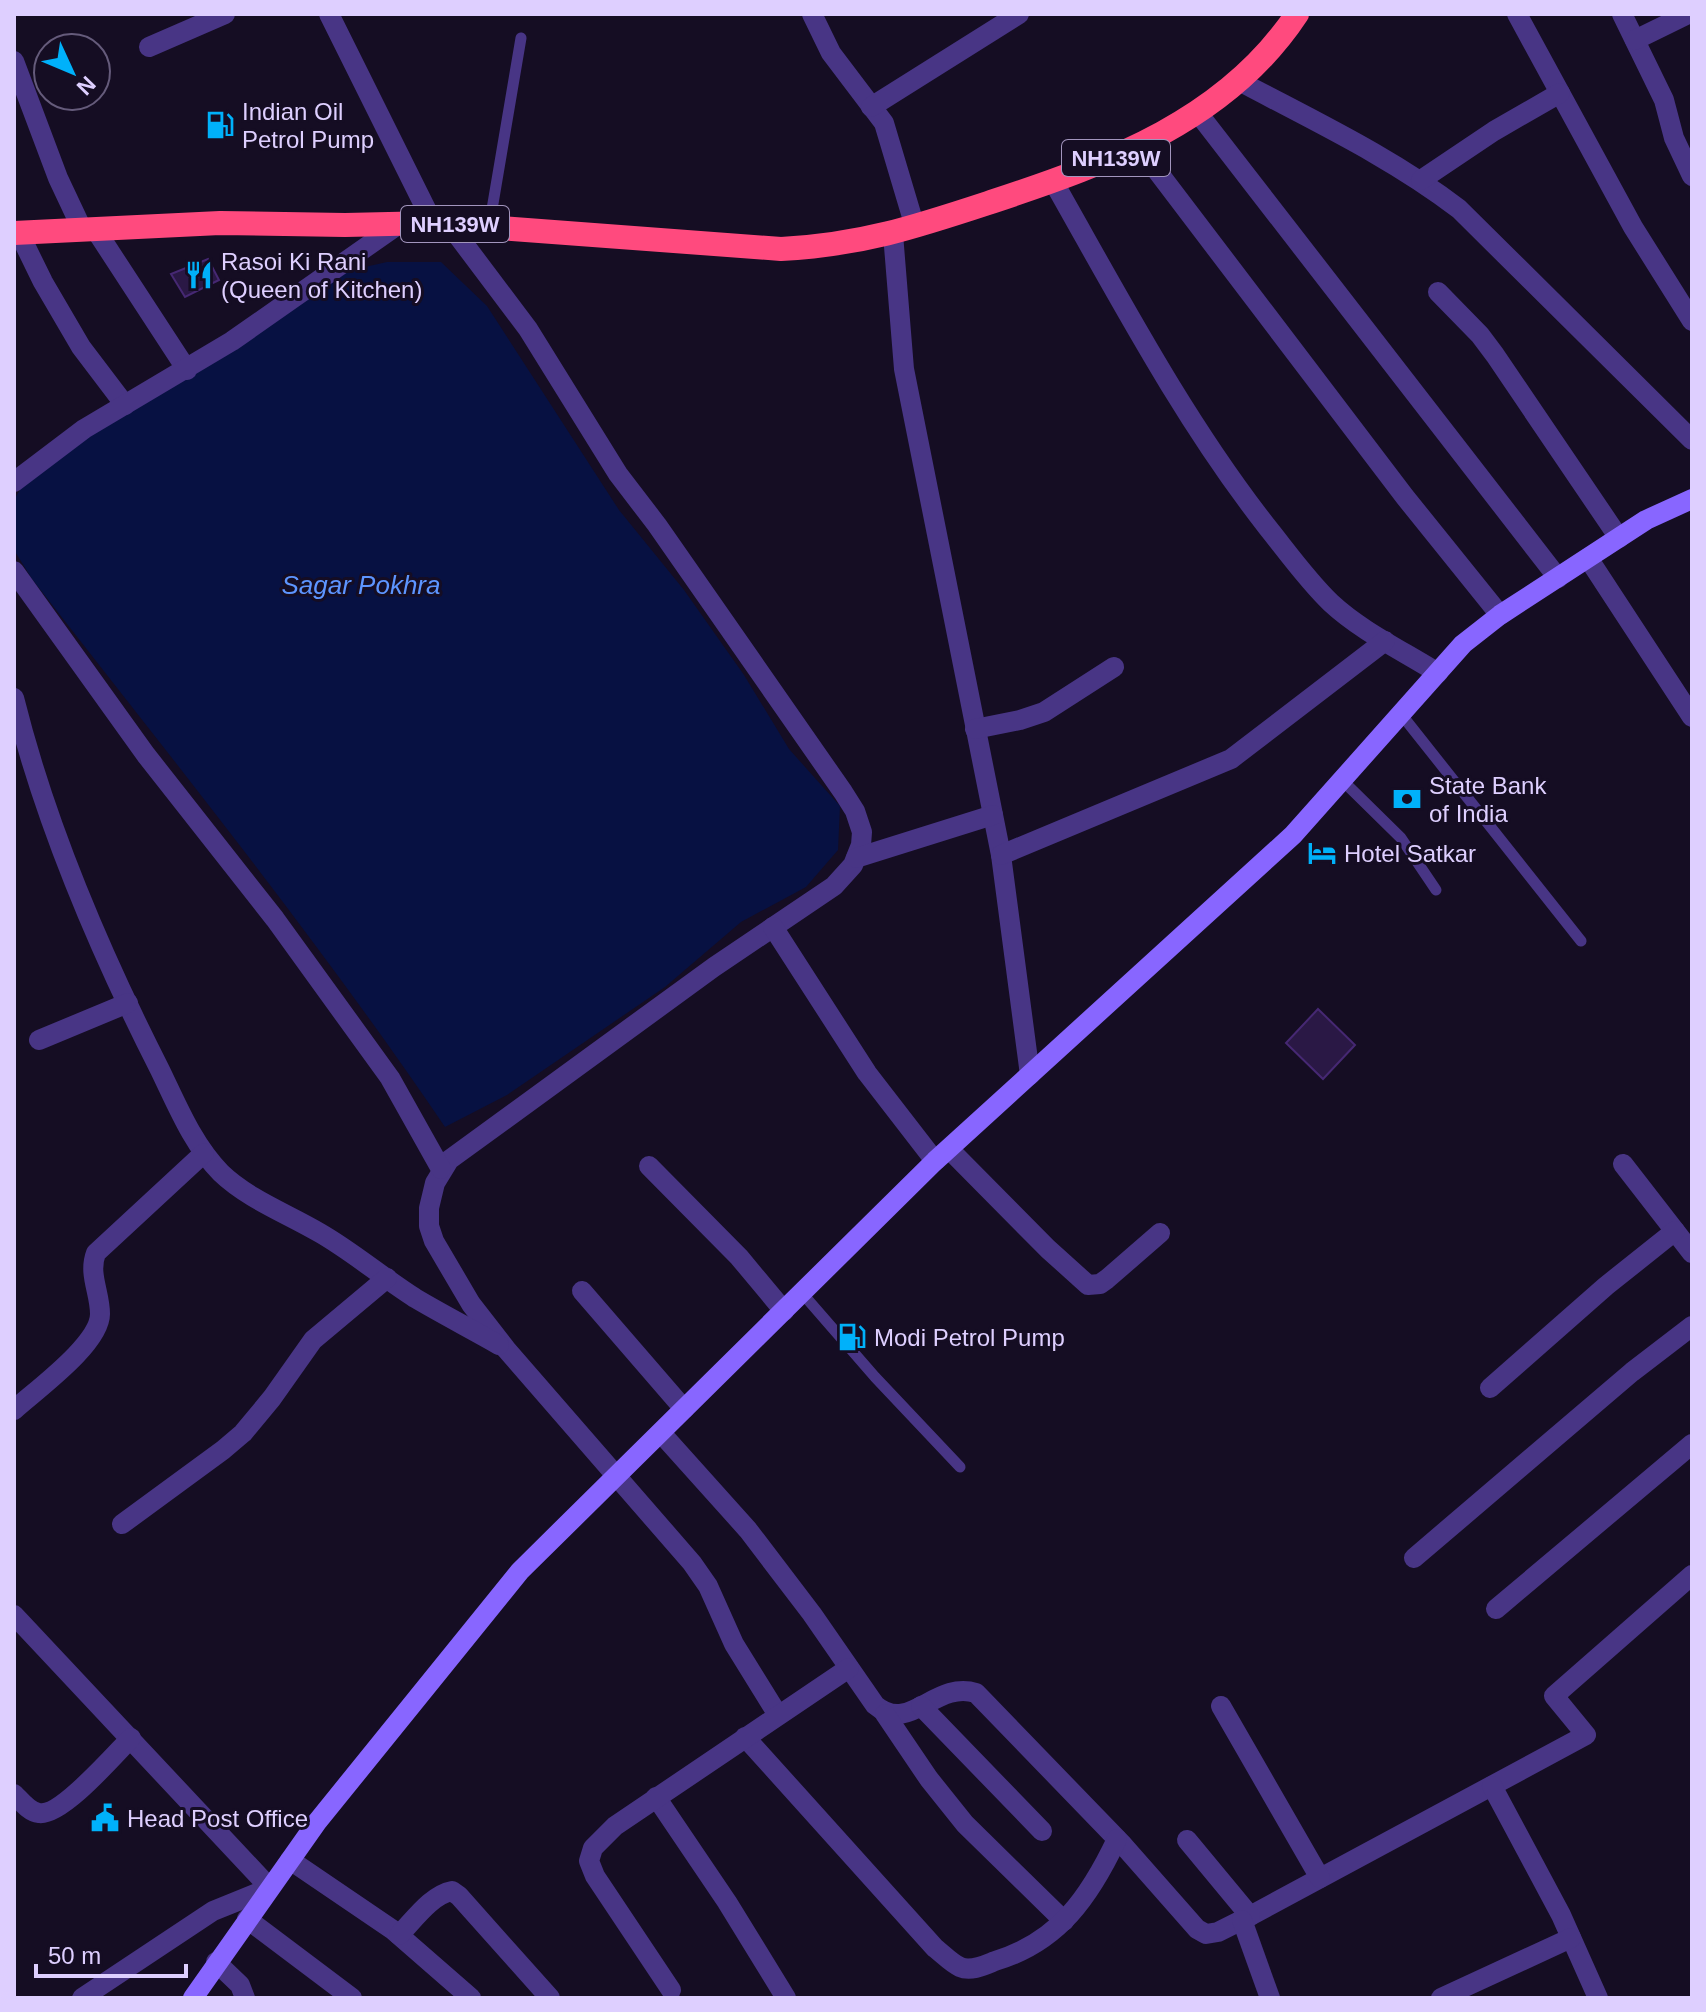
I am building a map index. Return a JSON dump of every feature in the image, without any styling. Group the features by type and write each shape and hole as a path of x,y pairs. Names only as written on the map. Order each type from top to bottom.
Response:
{"highway":[{"name":"NH139W","path":"16,233 220,223 441,223 781,249 827,247 904,230 1053,181 1139,147 1173,130 1239,81 1259,63 1297,14"}],"street":[{"path":"149,47 225,14"},
{"path":"329,14 441,223 528,329 618,474 843,792 855,811 862,832 853,865 834,886 493,1126 441,1169 429,1208 429,1226 434,1241 471,1304 506,1349 676,1543 708,1586 734,1644 778,1715"},
{"path":"812,14 831,53 884,123 890,138 904,230 904,369 1001,855 1030,1075"},
{"path":"871,107 1019,14"},
{"path":"1517,14 1633,227 1692,321"},
{"path":"1622,14 1664,100 1674,138 1692,176"},
{"path":"1635,40 1688,14"},
{"path":"14,61 58,178 88,229 187,370"},
{"path":"1239,81 1388,160 1459,209 1692,440"},
{"path":"1421,180 1494,131 1560,93"},
{"path":"1198,113 1558,578"},
{"path":"1139,147 1405,497 1500,615"},
{"path":"1053,181 1162,372 1235,485 1330,602 1438,673"},
{"path":"14,482 84,429 187,370 399,224"},
{"path":"16,233 81,347 125,405"},
{"path":"1438,292 1488,345 1619,538"},
{"path":"193,1998 317,1822 520,1571 942,1155 1293,835 1463,644 1500,615 1646,520 1692,499"},
{"path":"1588,558 1692,717"},
{"path":"14,571 146,755 275,919 390,1078 441,1169"},
{"path":"1001,855 1231,759 1385,641"},
{"path":"975,729 1044,712 1114,667"},
{"path":"14,698 24,741 79,897 128,1003 204,1153 223,1175 244,1190 322,1234 413,1297 506,1349"},
{"path":"856,858 993,815"},
{"path":"773,927 867,1073 942,1155 1088,1285 1100,1284 1107,1279 1160,1233"},
{"path":"39,1040 128,1003"},
{"path":"14,1410 88,1343 99,1323 91,1265 96,1253 204,1153"},
{"path":"1623,1164 1692,1253"},
{"path":"649,1166 739,1257 784,1311"},
{"path":"1490,1388 1606,1286 1675,1231"},
{"path":"122,1524 243,1433 313,1340 387,1278"},
{"path":"582,1291 684,1409"},
{"path":"1414,1558 1632,1372 1692,1326"},
{"path":"661,1433 748,1530 965,1824 1064,1921"},
{"path":"1496,1609 1692,1444"},
{"path":"885,1714 898,1716 952,1690 976,1693 1124,1847 1197,1929 1206,1934 1218,1932 1586,1735 1554,1696 1692,1575"},
{"path":"14,1615 270,1888"},
{"path":"671,1990 595,1876 589,1861 593,1848 603,1836 656,1797 849,1668"},
{"path":"921,1706 1042,1831"},
{"path":"1221,1706 1320,1878"},
{"path":"745,1737 935,1948 960,1967 970,1969 1018,1954 1064,1921 1124,1847"},
{"path":"14,1794 30,1810 41,1814 54,1810 131,1738"},
{"path":"1492,1786 1571,1938 1598,1998"},
{"path":"656,1797 727,1902 786,1998"},
{"path":"1187,1840 1246,1918 1270,1998"},
{"path":"290,1860 399,1935 471,1998"},
{"path":"82,1998 213,1911 270,1888"},
{"path":"399,1935 434,1900 452,1891 550,1998"},
{"path":"247,1919 352,1998"},
{"path":"1441,1998 1571,1938"},
{"path":"216,1962 240,1985 245,1998"}],"lane":[{"path":"489,227 521,38"},
{"path":"1401,714 1581,941"},
{"path":"1342,780 1401,838 1436,890"},
{"path":"802,1293 875,1377 960,1467"}],"water":[{"name":"Sagar Pokhra","path":"387,262 441,262 487,306 619,510 684,590 744,675 789,749 840,806 838,850 806,887 741,922 665,987 507,1095 445,1127 295,918 32,579 14,550 14,500 21,488 81,438 347,271"}],"building":[{"path":"208,259 219,280 185,297 171,274"},
{"path":"1318,1009 1355,1045 1323,1079 1286,1043"}],"place":[{"name":"Indian Oil Petrol Pump","path":"220,125"},
{"name":"Rasoi Ki Rani (Queen of Kitchen)","path":"199,275"},
{"name":"State Bank of India","path":"1407,799"},
{"name":"Hotel Satkar","path":"1322,853"},
{"name":"Modi Petrol Pump","path":"852,1337"},
{"name":"Head Post Office","path":"105,1818"}]}
